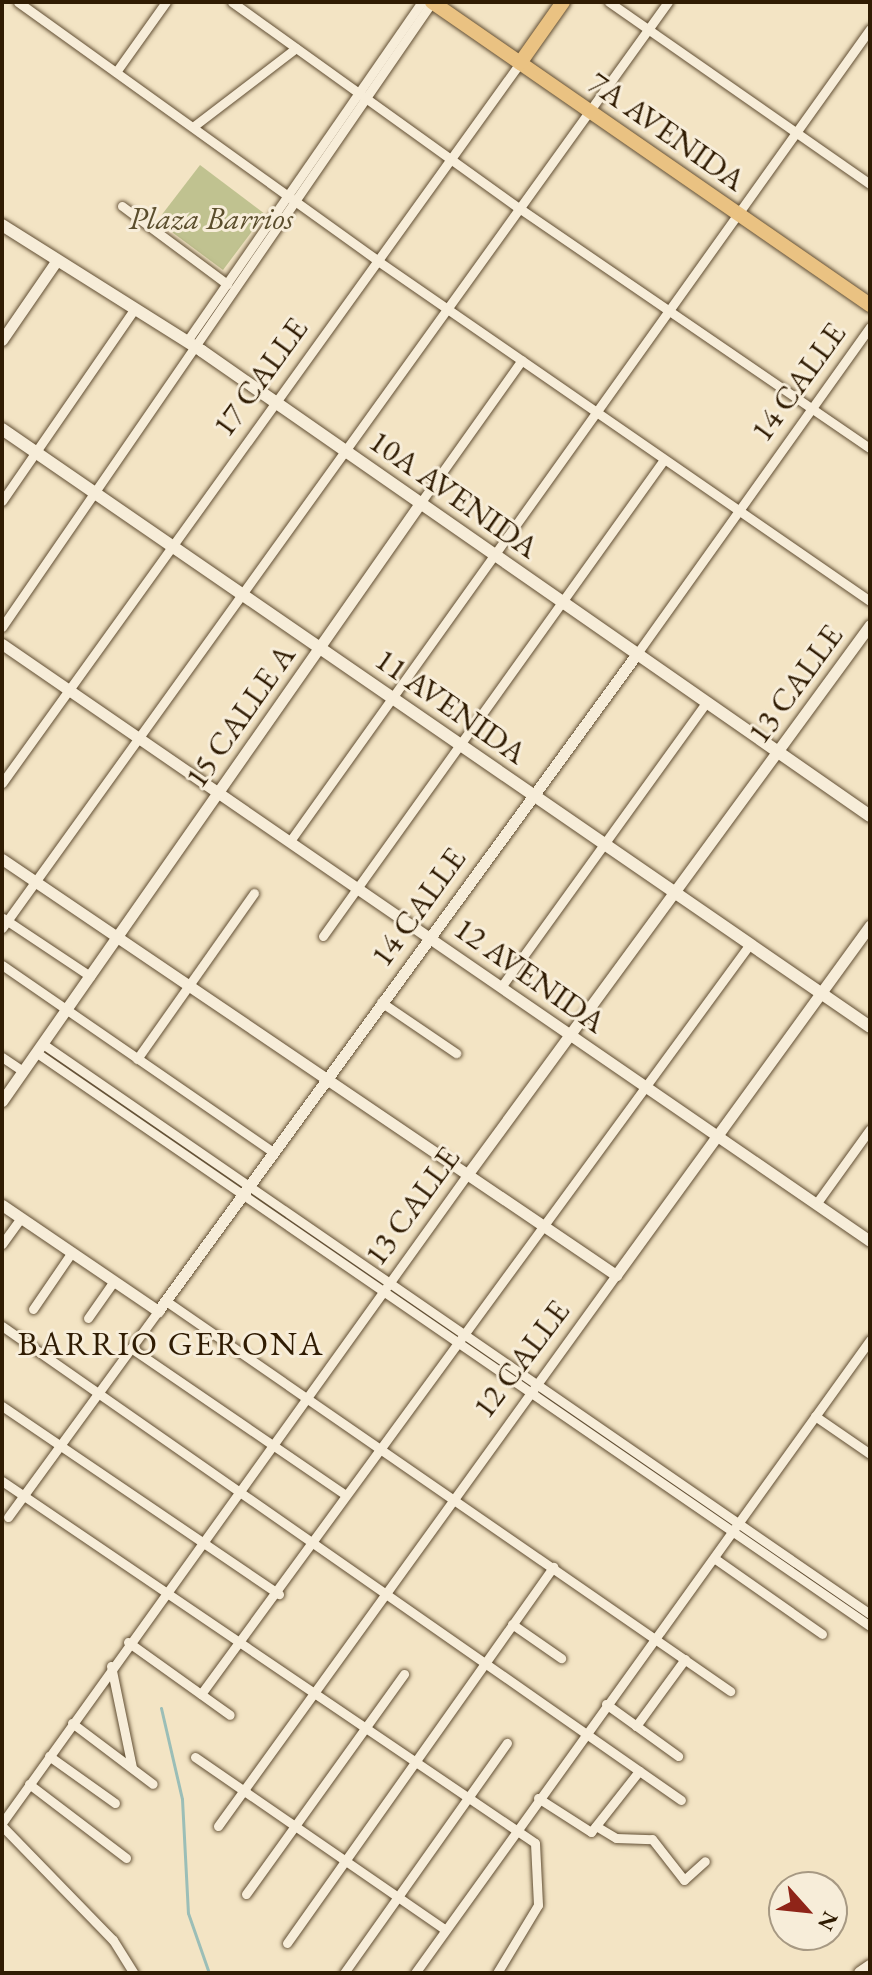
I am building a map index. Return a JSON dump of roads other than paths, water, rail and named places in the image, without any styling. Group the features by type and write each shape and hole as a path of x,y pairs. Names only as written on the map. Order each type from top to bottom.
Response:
{"main road":[{"name":"7A AVENIDA","path":"432,2 870,305"},
{"name":"17 CALLE","path":"520,63 563,2"},
{"name":"10A AVENIDA","path":"2,225 192,344 870,816"},
{"name":"11 AVENIDA","path":"2,429 870,1027"},
{"path":"860,1973 870,1966"}],"street":[{"path":"18,2 194,126 293,201 736,513 870,601"},
{"path":"116,72 166,2"},
{"path":"232,2 519,208 870,448"},
{"path":"192,344 293,201 422,2"},
{"path":"364,95 432,2"},
{"path":"609,2 870,184"},
{"path":"90,976 4,922 668,2"},
{"path":"290,841 492,553 870,29"},
{"path":"194,126 296,48"},
{"name":"17 CALLE","path":"2,783 520,63"},
{"path":"2,627 97,493 227,284 293,201"},
{"path":"122,206 227,284"},
{"path":"2,340 57,260"},
{"path":"2,501 135,308"},
{"name":"14 CALLE","path":"8,1517 532,793 636,655 870,327"},
{"name":"15 CALLE A","path":"2,1101 522,360"},
{"path":"323,936 663,461"},
{"name":"13 CALLE","path":"2,1824 164,1590 870,625"},
{"name":"12 AVENIDA","path":"2,644 870,1241"},
{"path":"501,987 706,703"},
{"path":"2,859 616,1275"},
{"path":"137,1059 254,893"},
{"name":"12 CALLE","path":"218,1826 316,1694 452,1496 870,925"},
{"path":"201,1694 279,1594 312,1541 750,944"},
{"path":"2,965 272,1151"},
{"path":"381,1002 456,1053"},
{"path":"40,1048 735,1528 870,1626"},
{"path":"2,1057 23,1071"},
{"path":"816,1204 870,1129"},
{"path":"2,1205 114,1281 162,1306 306,1396 730,1691"},
{"path":"2,1244 21,1218"},
{"path":"33,1309 72,1252"},
{"path":"88,1318 114,1281"},
{"path":"2,1326 681,1800"},
{"path":"415,1973 443,1928 870,1340"},
{"path":"131,1348 346,1495"},
{"path":"2,1406 279,1594"},
{"path":"815,1416 870,1454"},
{"path":"2,1481 535,1843 538,1905 497,1973"},
{"path":"735,1528 870,1614"},
{"path":"714,1558 822,1634"},
{"path":"287,1943 553,1567"},
{"path":"512,1624 561,1658"},
{"path":"128,1642 230,1715"},
{"path":"636,1726 685,1659"},
{"path":"111,1666 132,1767"},
{"path":"246,1894 404,1674"},
{"path":"606,1704 678,1756"},
{"path":"72,1723 153,1784"},
{"path":"344,1973 396,1894 507,1743"},
{"path":"49,1756 115,1803"},
{"path":"195,1757 443,1928"},
{"path":"593,1829 639,1771"},
{"path":"29,1784 126,1858"},
{"path":"538,1798 593,1829 616,1838 652,1839 684,1880 705,1861"},
{"path":"2,1824 113,1940 134,1973"}],"waterway":[{"path":"161,1708 182,1799 188,1913 209,1973"}],"district":[{"name":"BARRIO GERONA","path":"171,1344"}],"park label":[{"name":"Plaza Barrios","path":"211,218"}]}
